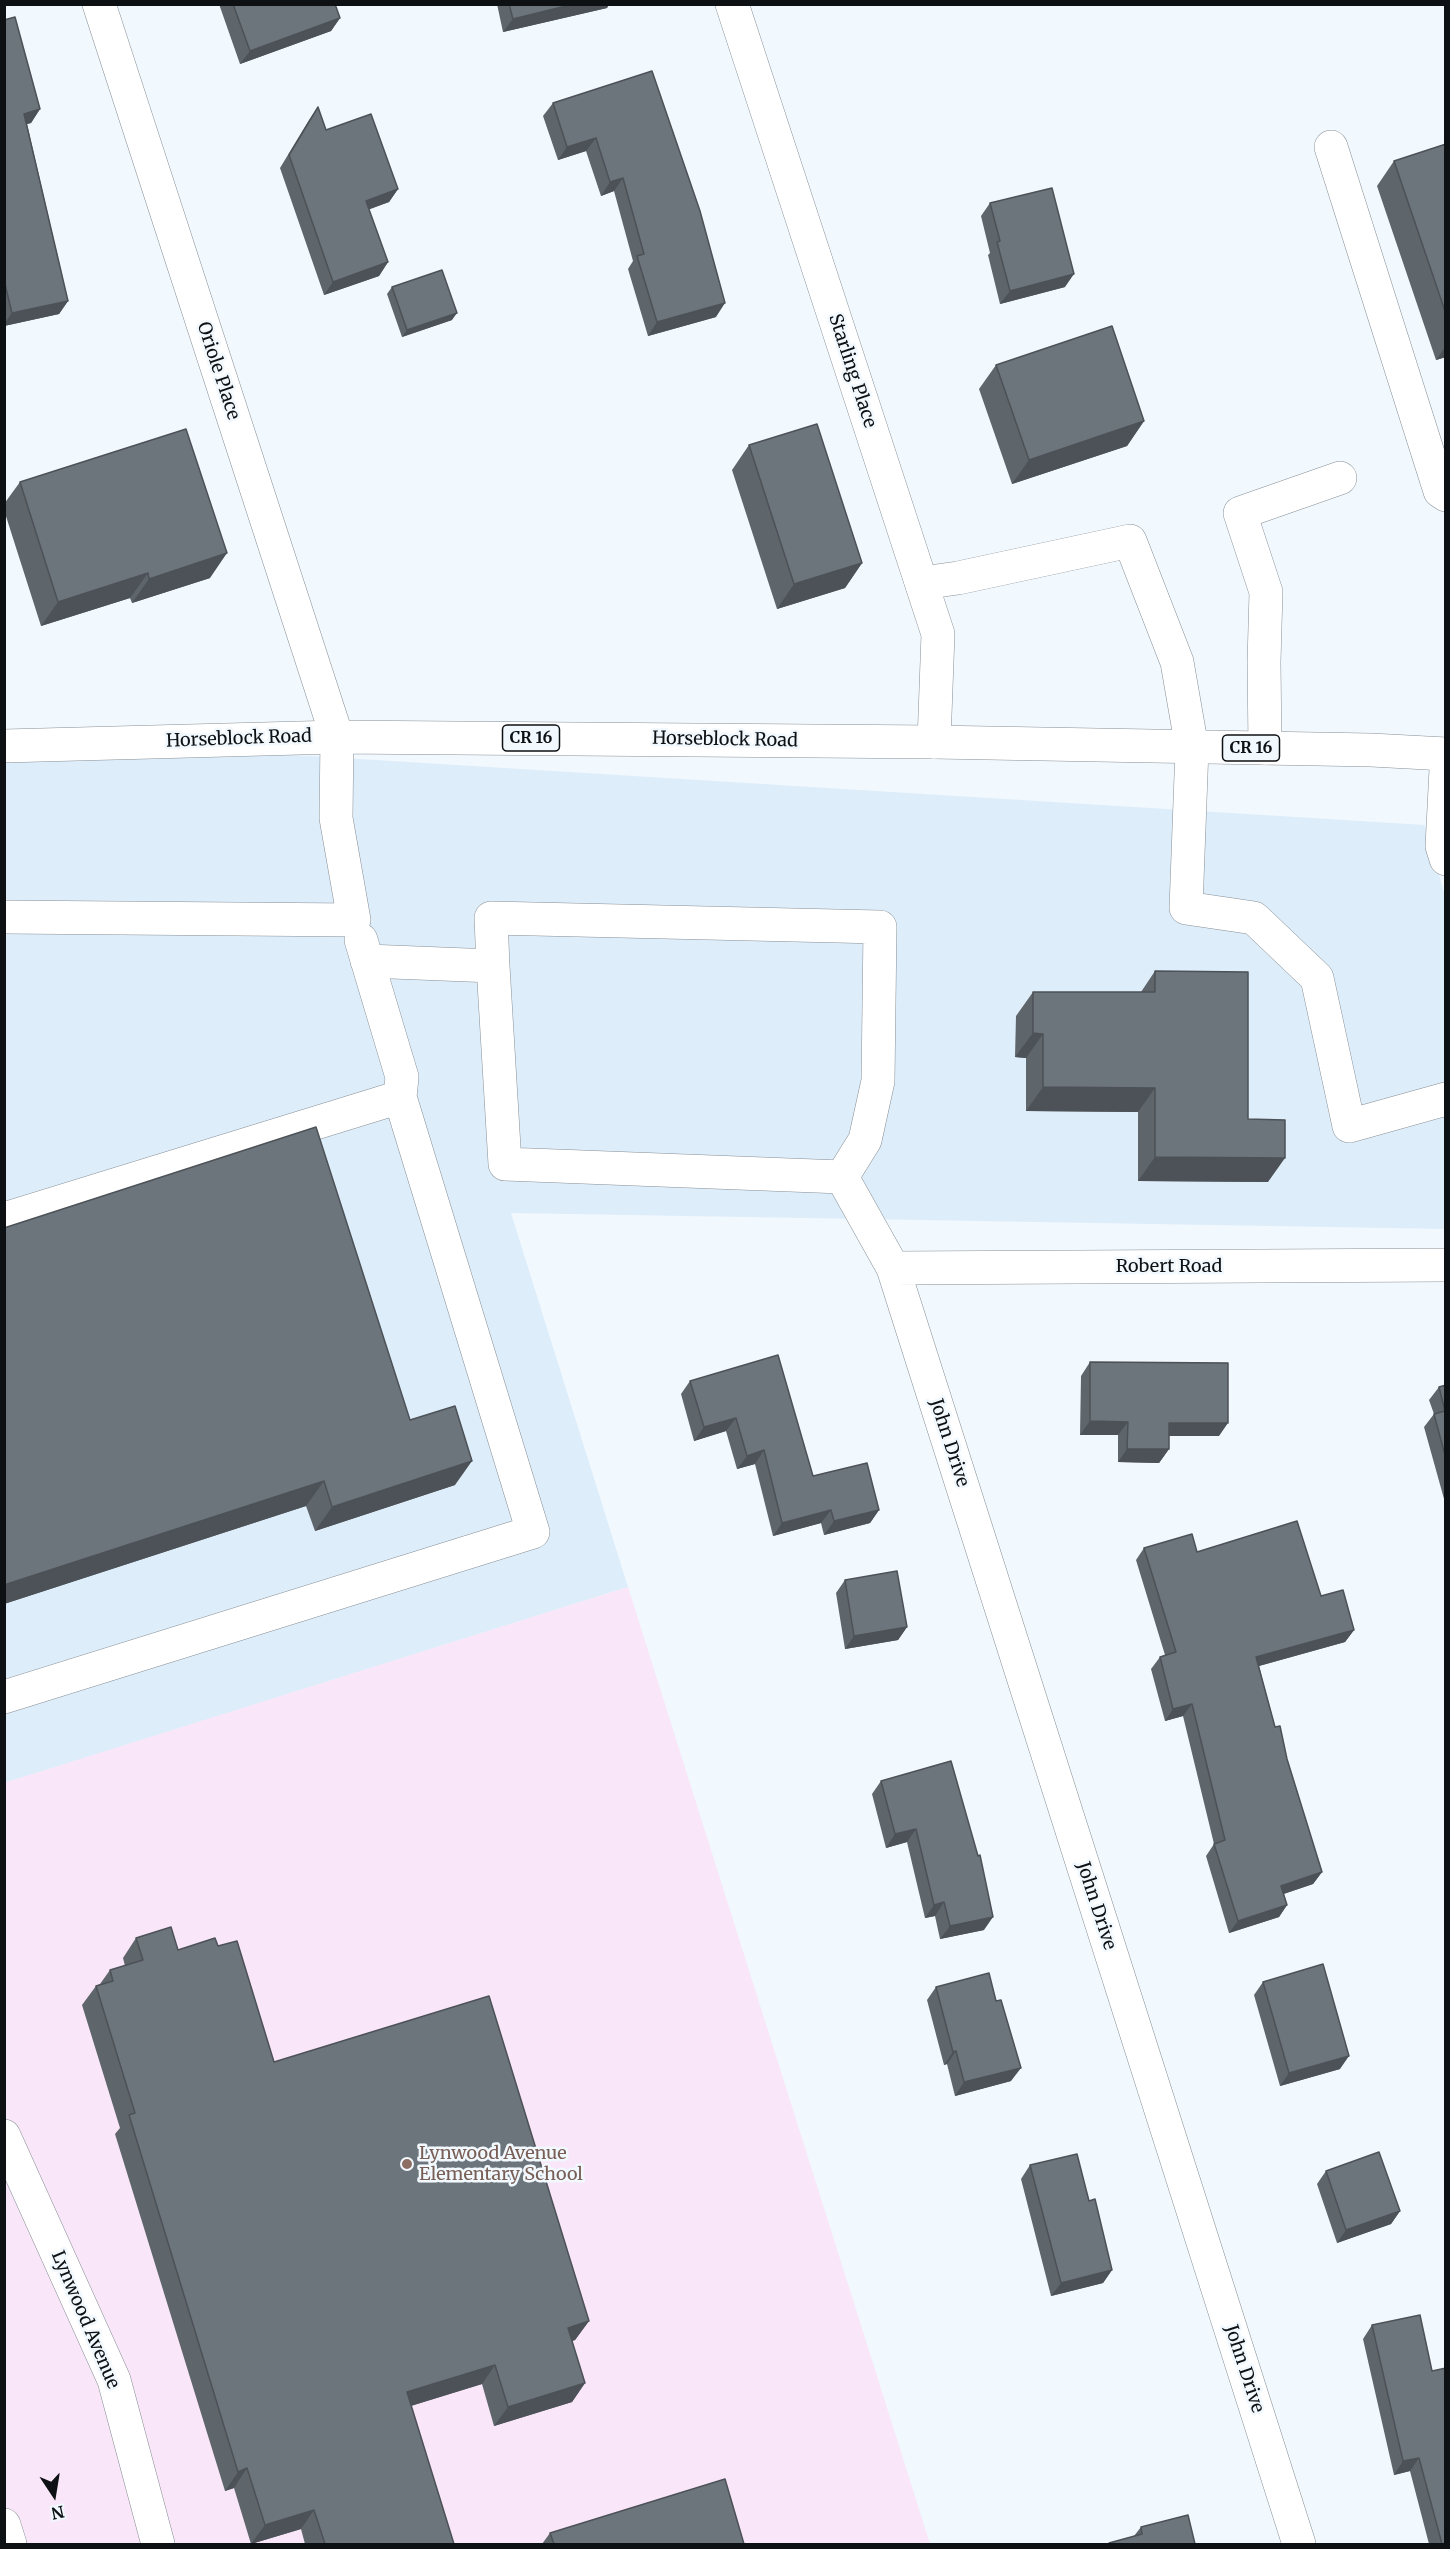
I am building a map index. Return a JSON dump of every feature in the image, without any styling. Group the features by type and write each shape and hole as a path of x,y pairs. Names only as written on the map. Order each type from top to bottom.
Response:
{"street":[{"name":"Oriole Place","path":"4,1696 533,1532 400,1097 402,1077 354,920 336,818 337,737 99,4"},
{"name":"Starling Place","path":"732,4 938,633 934,742"},
{"path":"1332,147 1440,491 1446,495"},
{"path":"1265,748 1266,592 1240,513 1340,478"},
{"path":"922,583 958,579 1130,541 1177,662 1192,748 1186,908 1254,918 1317,978 1349,1126 1446,1099"},
{"name":"Horseblock Road","path":"4,746 337,737 934,742 1446,754"},
{"path":"1446,769 1442,846 1446,859"},
{"path":"4,916 354,920"},
{"path":"491,918 880,927 878,1081 865,1140 843,1177 505,1164 491,918"},
{"path":"367,961 493,966"},
{"path":"4,1219 400,1097"},
{"name":"John Drive","path":"843,1177 893,1268 1299,2544"},
{"name":"Robert Road","path":"893,1268 1446,1265"},
{"name":"Lynwood Avenue","path":"4,2136 114,2380 158,2544"},
{"path":"4,2525 10,2544"}],"shaded area":[{"path":"4,737 1425,825 1445,896 1445,1229 511,1213 628,1587 5,1783"},
{"name":"Lynwood Avenue Elementary School","path":"628,1587 930,2544 5,2544 4,1783"}],"building":[{"path":"233,4 335,4 340,18 250,51"},
{"path":"509,4 574,4 513,19"},
{"path":"15,17 40,109 24,114 68,301 12,313 4,280 4,20"},
{"path":"652,71 700,211 725,303 657,322 637,256 644,254 623,178 610,182 596,138 567,147 553,103"},
{"path":"318,107 326,130 371,114 398,189 366,201 388,262 333,282 289,155"},
{"path":"1446,144 1446,314 1394,161"},
{"path":"1052,188 1074,274 1010,291 997,242 1000,241 990,203"},
{"path":"442,270 457,313 407,330 392,287"},
{"path":"1112,326 1144,421 1029,460 996,365"},
{"path":"817,424 862,563 794,584 749,445"},
{"path":"186,429 227,553 149,579 148,573 58,602 20,482"},
{"path":"1155,971 1248,972 1248,1119 1285,1120 1285,1158 1155,1157 1155,1088 1043,1087 1043,1034 1033,1033 1033,992 1155,992"},
{"path":"316,1127 410,1420 455,1406 472,1461 332,1507 324,1481 4,1585 4,1228"},
{"path":"778,1355 813,1476 867,1463 879,1510 834,1521 831,1510 782,1523 764,1450 747,1456 736,1418 704,1427 690,1381"},
{"path":"1090,1362 1228,1363 1228,1423 1169,1423 1169,1449 1127,1449 1128,1422 1090,1421"},
{"path":"1446,1385 1446,1459 1434,1414 1445,1411 1439,1387"},
{"path":"1297,1521 1321,1596 1343,1590 1354,1630 1256,1657 1275,1727 1280,1726 1287,1759 1322,1872 1281,1886 1287,1905 1238,1921 1214,1844 1225,1840 1192,1704 1173,1709 1160,1657 1176,1652 1144,1548 1192,1534 1197,1552"},
{"path":"897,1571 907,1627 854,1636 845,1580"},
{"path":"951,1761 978,1856 980,1855 993,1917 950,1926 944,1902 934,1905 916,1829 895,1834 881,1781"},
{"path":"171,1927 178,1950 215,1938 218,1946 237,1941 274,2062 489,1996 589,2321 568,2328 585,2383 508,2407 495,2365 407,2392 454,2544 325,2544 314,2510 265,2525 247,2468 238,2472 129,2115 135,2113 96,1986 113,1981 110,1970 143,1960 136,1938"},
{"path":"1323,1964 1349,2056 1289,2073 1263,1982"},
{"path":"989,1973 996,2001 1001,2000 1021,2068 964,2082 956,2051 953,2052 936,1987"},
{"path":"1379,2152 1400,2211 1346,2230 1326,2171"},
{"path":"1077,2154 1089,2201 1095,2199 1112,2270 1061,2283 1030,2165"},
{"path":"1420,2315 1432,2371 1446,2368 1446,2544 1442,2544 1419,2458 1403,2461 1372,2325"},
{"path":"725,2479 744,2544 554,2544 550,2533"},
{"path":"1188,2515 1195,2544 1109,2543 1142,2534 1141,2527"}],"place":[{"name":"Lynwood Avenue Elementary School","path":"407,2164"}]}
